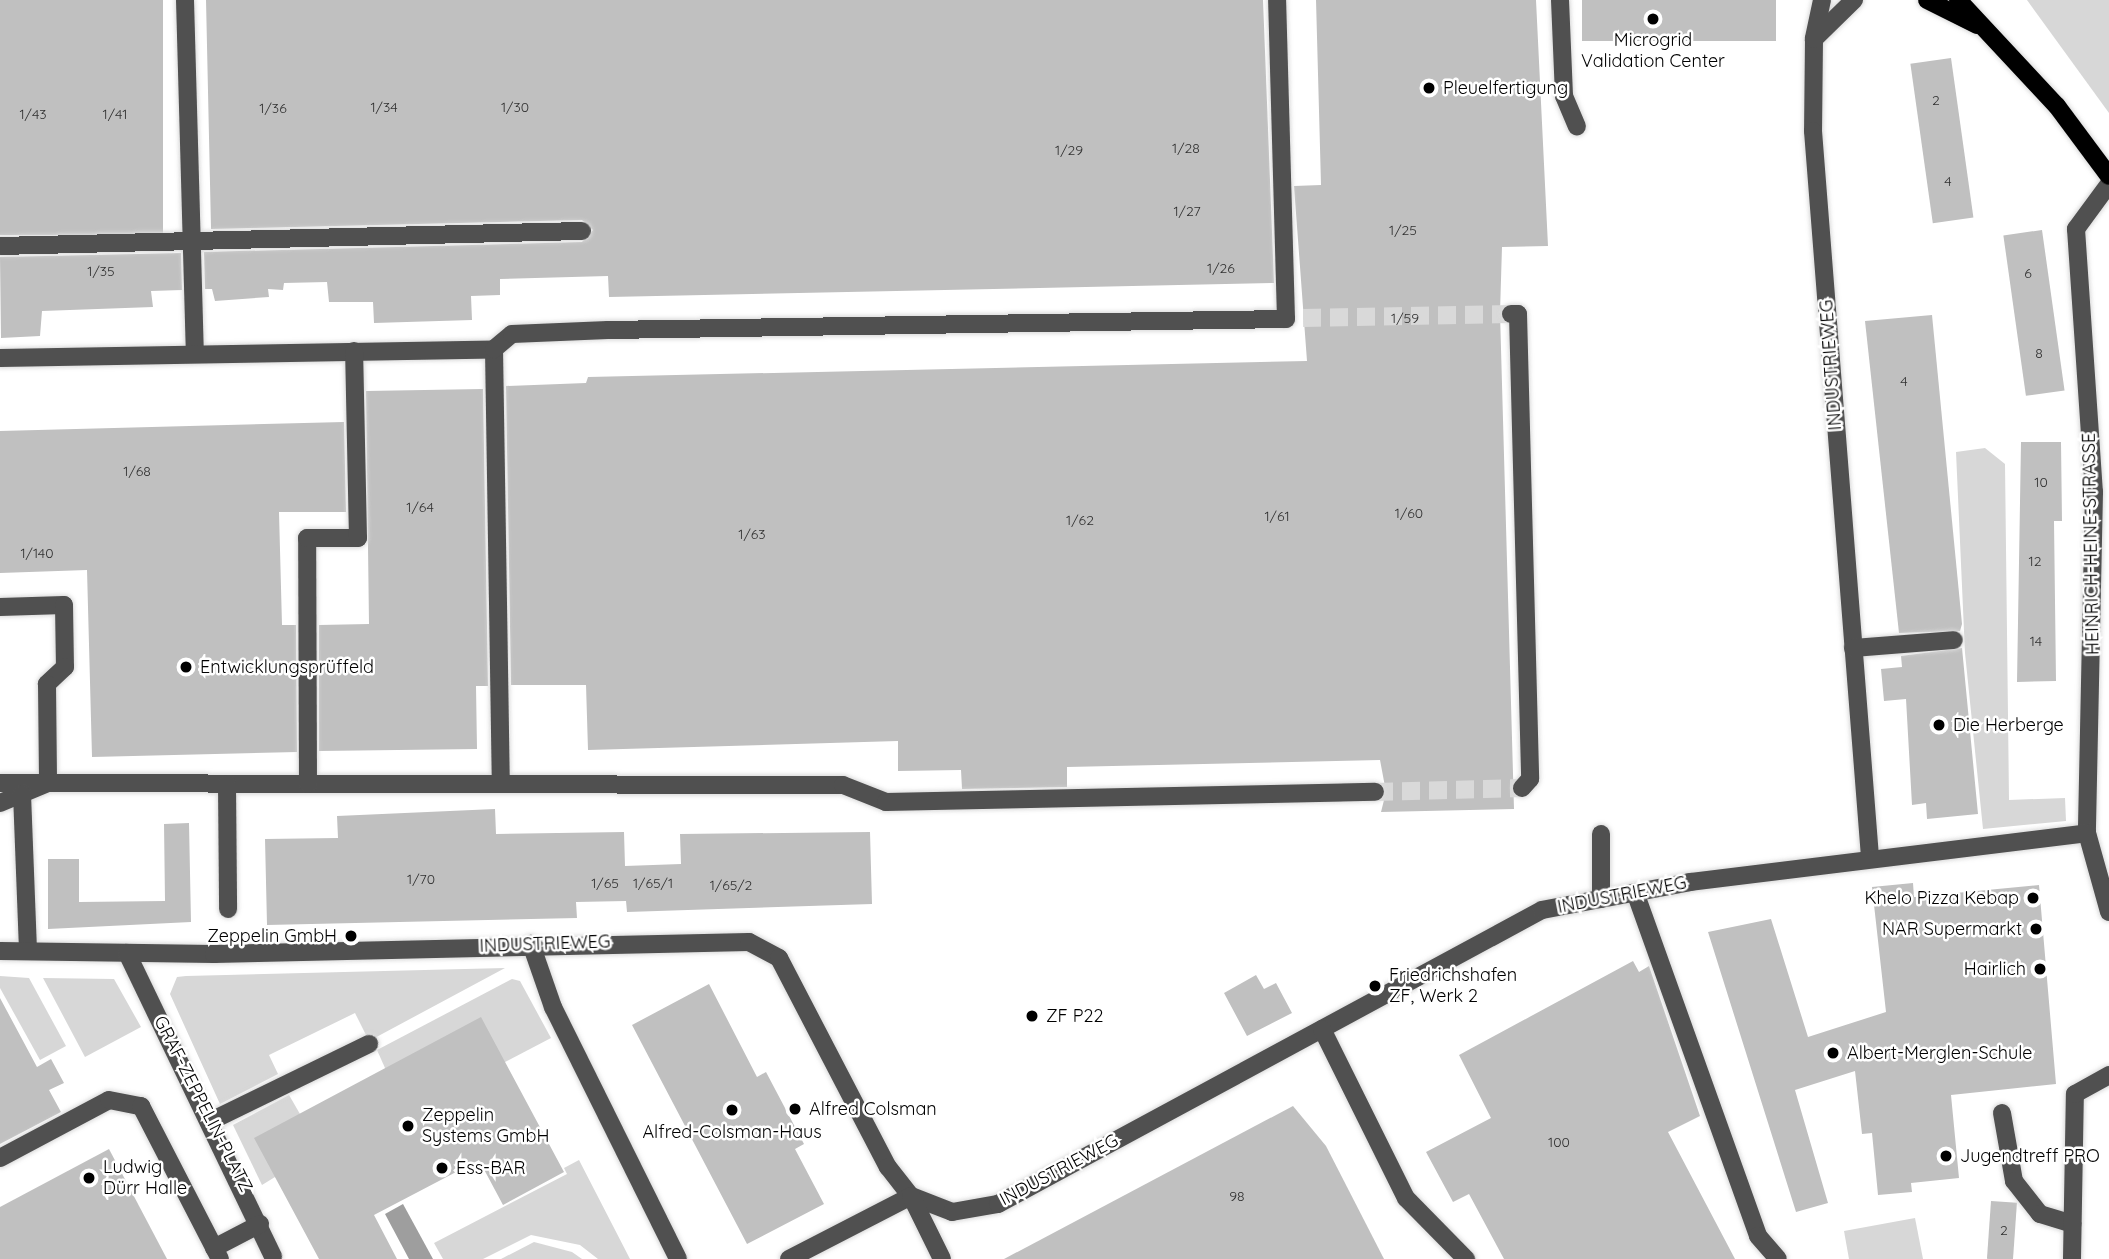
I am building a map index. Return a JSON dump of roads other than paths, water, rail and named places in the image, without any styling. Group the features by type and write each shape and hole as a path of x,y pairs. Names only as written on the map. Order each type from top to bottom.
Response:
{"main road":[{"path":"1927,0 1978,25"},
{"path":"1958,0 1978,25 2057,106 2109,176"}],"street":[{"path":"185,0 195,354"},
{"path":"0,358 494,349 512,334 608,330 1294,319 1277,0"},
{"path":"1560,0 1564,96 1577,125"},
{"name":"INDUSTRIEWEG","path":"1822,0 1814,39 1813,131 1870,857"},
{"path":"1814,39 1854,0"},
{"name":"HEINRICH-HEINE-STRASSE","path":"2109,184 2076,229 2094,492 2087,833 2109,912"},
{"path":"0,246 191,244 583,231"},
{"path":"1511,314 1518,314 1530,779 1522,788"},
{"path":"494,349 501,784"},
{"path":"308,784 307,538 358,538 354,351"},
{"path":"0,607 64,605 65,667 47,684 48,783"},
{"path":"1853,648 1954,640"},
{"path":"0,783 843,785 886,802 1375,792"},
{"path":"0,803 48,783"},
{"path":"227,784 229,909"},
{"path":"22,794 28,951"},
{"name":"INDUSTRIEWEG","path":"0,951 127,953 736,941 768,949 801,995 888,1167 911,1196 952,1212 998,1204 1542,910 1635,892 1870,857 2087,833"},
{"path":"1601,834 1601,899"},
{"path":"1635,892 1758,1236 1778,1259"},
{"path":"531,944 553,1007 678,1259"},
{"name":"GRAF-ZEPPELIN-PLATZ","path":"127,953 211,1121 273,1257"},
{"path":"1322,1029 1406,1198 1466,1259"},
{"path":"211,1121 369,1044"},
{"path":"2072,1259 2075,1094 2109,1075"},
{"path":"0,1158 109,1100 141,1106 217,1254 260,1224"},
{"path":"2002,1113 2014,1181 2040,1214 2073,1224"},
{"path":"789,1259 911,1196 942,1259"}],"tunnel":[{"path":"1303,318 1511,314"},
{"path":"1375,792 1522,788"}],"place":[{"name":"Microgrid Validation Center","path":"1653,19"},
{"name":"Pleuelfertigung","path":"1429,88"},
{"name":"Entwicklungsprüffeld","path":"186,667"},
{"name":"Die Herberge","path":"1939,725"},
{"name":"Khelo Pizza Kebap","path":"2033,898"},
{"name":"NAR Supermarkt","path":"2036,929"},
{"name":"Zeppelin GmbH","path":"351,936"},
{"name":"Hairlich","path":"2040,969"},
{"name":"Friedrichshafen ZF, Werk 2","path":"1375,986"},
{"name":"ZF P22","path":"1032,1016"},
{"name":"Albert-Merglen-Schule","path":"1833,1053"},
{"name":"Alfred Colsman","path":"795,1109"},
{"name":"Alfred-Colsman-Haus","path":"732,1110"},
{"name":"Zeppelin Systems GmbH","path":"408,1126"},
{"name":"Jugendtreff PRO","path":"1946,1156"},
{"name":"Ess-BAR","path":"442,1168"},
{"name":"Ludwig Dürr Halle","path":"89,1178"}]}
